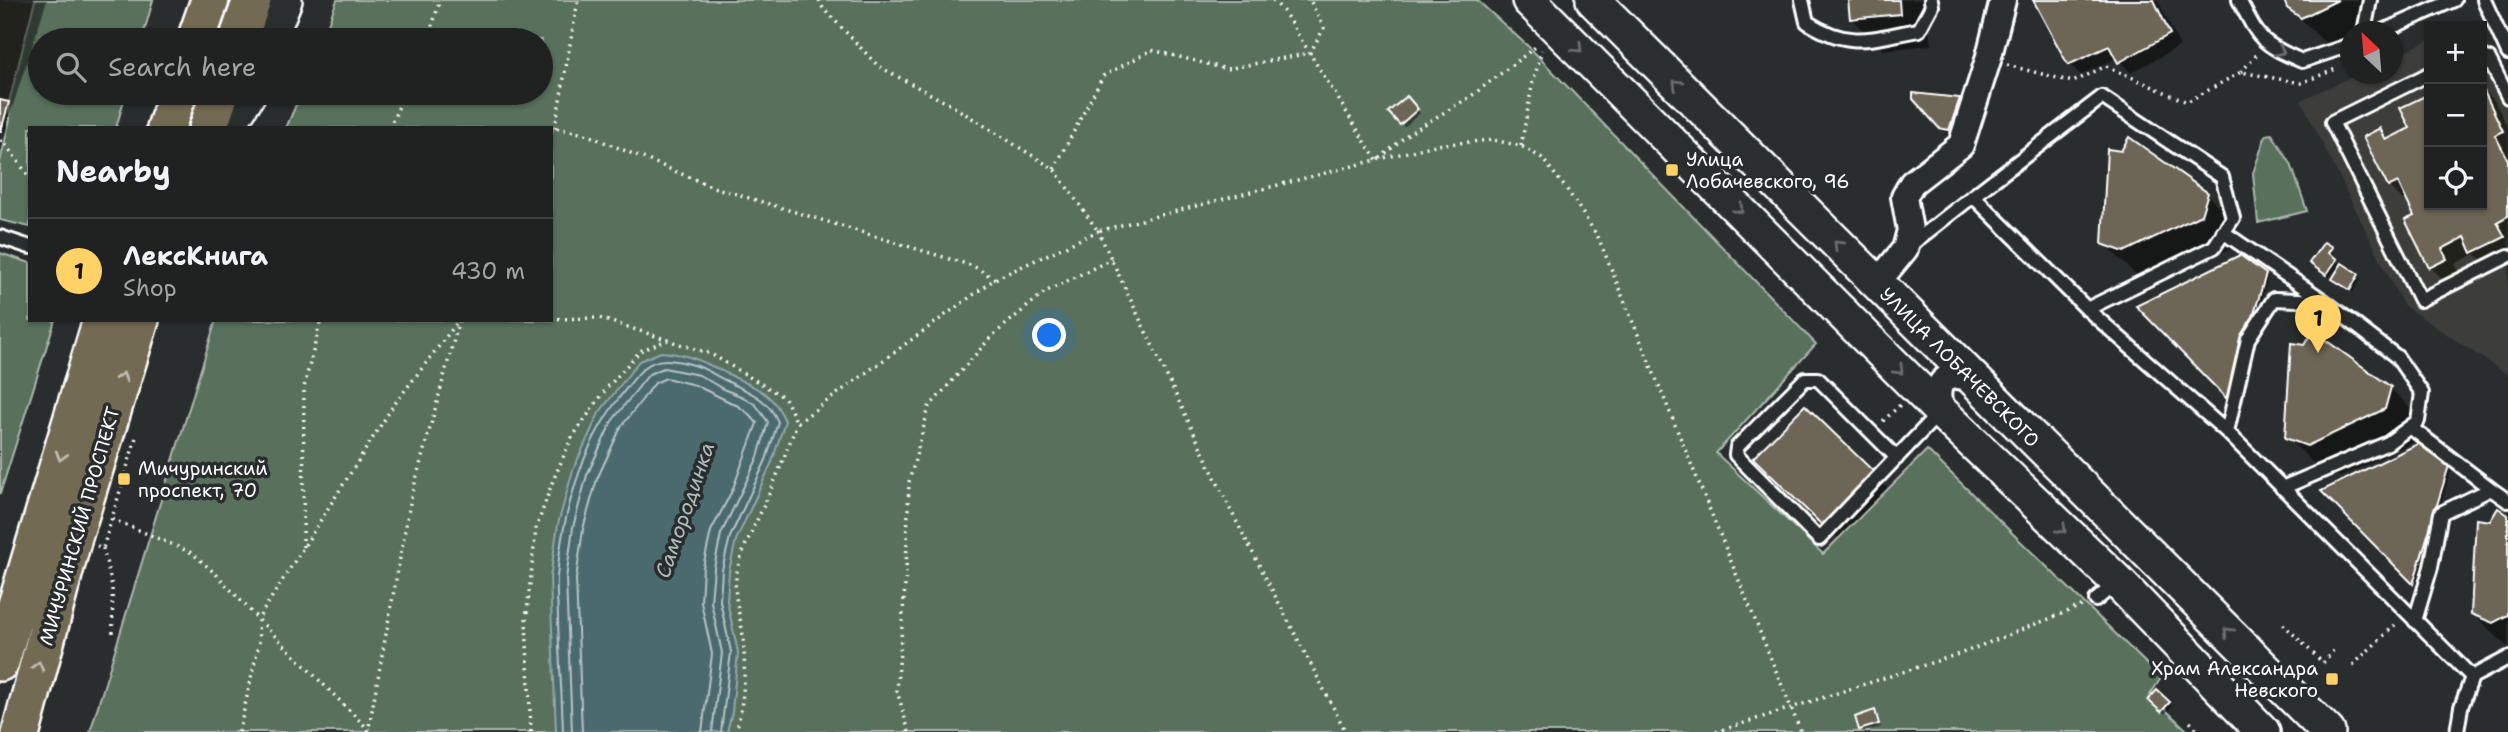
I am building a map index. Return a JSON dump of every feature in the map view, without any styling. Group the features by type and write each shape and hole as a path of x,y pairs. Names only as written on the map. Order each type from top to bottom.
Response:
{"main road":[{"path":"200,28 209,0"},
{"path":"242,28 252,0"},
{"path":"274,28 285,0"},
{"path":"1529,0 1941,412 2106,591 2263,732"},
{"name":"УЛИЦА ЛОБАЧЕВСКОГО","path":"1594,0 2328,732"},
{"path":"167,126 174,105"},
{"path":"209,126 216,105"},
{"path":"228,126 241,105"},
{"name":"МИЧУРИНСКИЙ ПРОСПЕКТ","path":"0,662 101,322"},
{"name":"МИЧУРИНСКИЙ ПРОСПЕКТ","path":"20,732 73,537 138,322"}],"street":[{"path":"1877,284 1905,249 1910,230 1904,197 1912,183 1961,145 1988,60 2003,0"},
{"path":"1941,412 1938,388 1942,381 1951,376 1973,379"}],"lane":[{"path":"1802,0 1807,22 1828,36 1856,41 1919,30 1931,6 1931,0"},
{"path":"2239,0 2259,38 2274,49 2302,61 2340,50"},
{"path":"2366,21 2370,0"},
{"path":"2403,22 2454,0"},
{"path":"2484,0 2508,53"},
{"path":"2487,58 2508,97"},
{"path":"2424,76 2332,122 2420,300 2508,257"},
{"path":"1905,249 2102,97 2222,177 2233,218 2214,247 2087,309"},
{"path":"1973,196 2087,309 2227,432 2472,677"},
{"path":"2223,232 2324,301 2397,356 2422,393 2418,421 2388,443 2282,488"},
{"path":"0,237 28,246"},
{"path":"2227,432 2248,339 2274,299 2324,301"},
{"path":"1897,458 1818,379 1805,379 1737,447 1736,456 1819,539 1897,458 1941,412"},
{"path":"2410,427 2508,501"},
{"path":"2411,617 2431,567 2441,513 2491,489"},
{"path":"2457,732 2461,706 2472,677 2508,658"}],"path":[{"path":"432,28 440,0"},
{"path":"578,0 553,130 585,135 713,187 973,266 995,279"},
{"path":"819,0 823,8 878,66 951,105 1054,169 1098,231 1230,509 1346,732"},
{"path":"1273,0 1284,12 1377,160"},
{"path":"1054,169 1102,76 1152,50 1227,69 1310,53 1324,28 1310,0"},
{"path":"1377,160 1408,134 1470,97 1544,41 1521,146"},
{"path":"1988,60 2073,82 2106,66 2187,102 2241,72 2266,43"},
{"path":"2241,72 2301,83 2338,68"},
{"path":"390,126 400,105"},
{"path":"736,732 745,666 736,577 748,541 778,475 797,424 995,279 1098,231 1435,145 1493,140 1521,146 1542,158 1568,191 1598,237 1801,732"},
{"path":"0,141 4,142 28,174"},
{"path":"909,732 897,691 906,572 909,482 929,407 992,336 1045,292 1112,259"},
{"path":"553,319 598,318 711,354 785,398 797,424"},
{"path":"303,547 304,387 320,322"},
{"path":"239,732 259,643 258,619 393,405 457,322"},
{"path":"369,731 411,498 458,322"},
{"path":"531,732 526,621 536,528 571,439 606,389 640,351 667,340"},
{"path":"1889,415 1902,403"},
{"path":"112,519 192,553 217,575 369,731"},
{"path":"103,548 113,586 113,634"},
{"path":"1716,732 1965,652 2106,591"},
{"path":"2353,665 2411,617"},
{"path":"2283,624 2323,663 2336,648"},
{"path":"2190,722 2200,732"}],"shaded area":[{"path":"0,0 35,0 1,131 0,131"},
{"path":"2424,42 2424,210 2487,210 2487,45 2508,87 2508,375 2403,305 2301,100 2340,82 2403,84 2403,52"}],"green space":[{"path":"35,0 153,0 145,28 28,28 28,105 123,105 117,126 28,126 28,227 0,220 0,162 10,119 9,102"},
{"path":"337,0 1477,0 1531,49 1816,344 1716,453 1823,554 1927,450 2161,678 2150,695 2189,732 90,732 215,322 553,322 553,126 287,126 296,105 553,105 553,28 326,28"},
{"path":"2272,134 2291,164 2307,211 2258,223 2253,173 2266,135"},
{"path":"0,253 28,262 28,322 54,322 0,494"}],"water":[{"name":"Самородинка","path":"661,352 696,359 754,387 774,403 785,421 772,462 736,540 729,571 727,601 738,652 732,712 727,732 556,732 550,578 558,524 573,470 599,413 639,361"}],"building":[{"path":"1848,0 1899,0 1900,14 1850,19"},
{"path":"2033,0 2154,0 2170,34 2118,63 2109,46 2068,65"},
{"path":"2284,0 2338,0 2301,18 2287,8"},
{"path":"1913,93 1960,98 1949,130 1939,128 1913,99"},
{"path":"1407,96 1418,109 1400,125 1388,112"},
{"path":"2424,96 2424,210 2487,210 2487,97 2503,131 2495,135 2508,160 2508,216 2497,222 2505,237 2472,253 2465,237 2442,249 2447,259 2429,268 2405,220 2414,216 2398,182 2388,187 2363,137 2380,128 2386,140 2410,128 2400,108"},
{"path":"0,100 9,102 1,131 0,131"},
{"path":"2129,137 2208,193 2201,215 2124,252 2102,244 2107,149 2121,151"},
{"path":"2324,242 2332,247 2328,253 2337,259 2326,275 2309,263"},
{"path":"2240,255 2266,274 2228,400 2136,306"},
{"path":"2342,263 2359,274 2350,290 2332,279"},
{"path":"2313,331 2391,387 2385,409 2307,446 2285,438 2291,343 2304,345"},
{"path":"1805,405 1874,472 1822,525 1753,458"},
{"path":"2426,440 2451,459 2413,584 2321,491"},
{"path":"2498,508 2508,515 2508,615 2493,623 2471,614 2476,519 2490,521"},
{"path":"2157,690 2170,702 2161,712 2148,700"},
{"path":"1875,710 1879,724 1859,730 1855,717"}],"place":[{"name":"Улица Лобачевского, 96","path":"1672,170"},
{"name":"ЛексКнига","path":"2318,353"},
{"name":"Мичуринский проспект, 70","path":"124,479"},
{"name":"Храм Александра Невского","path":"2332,679"}]}
